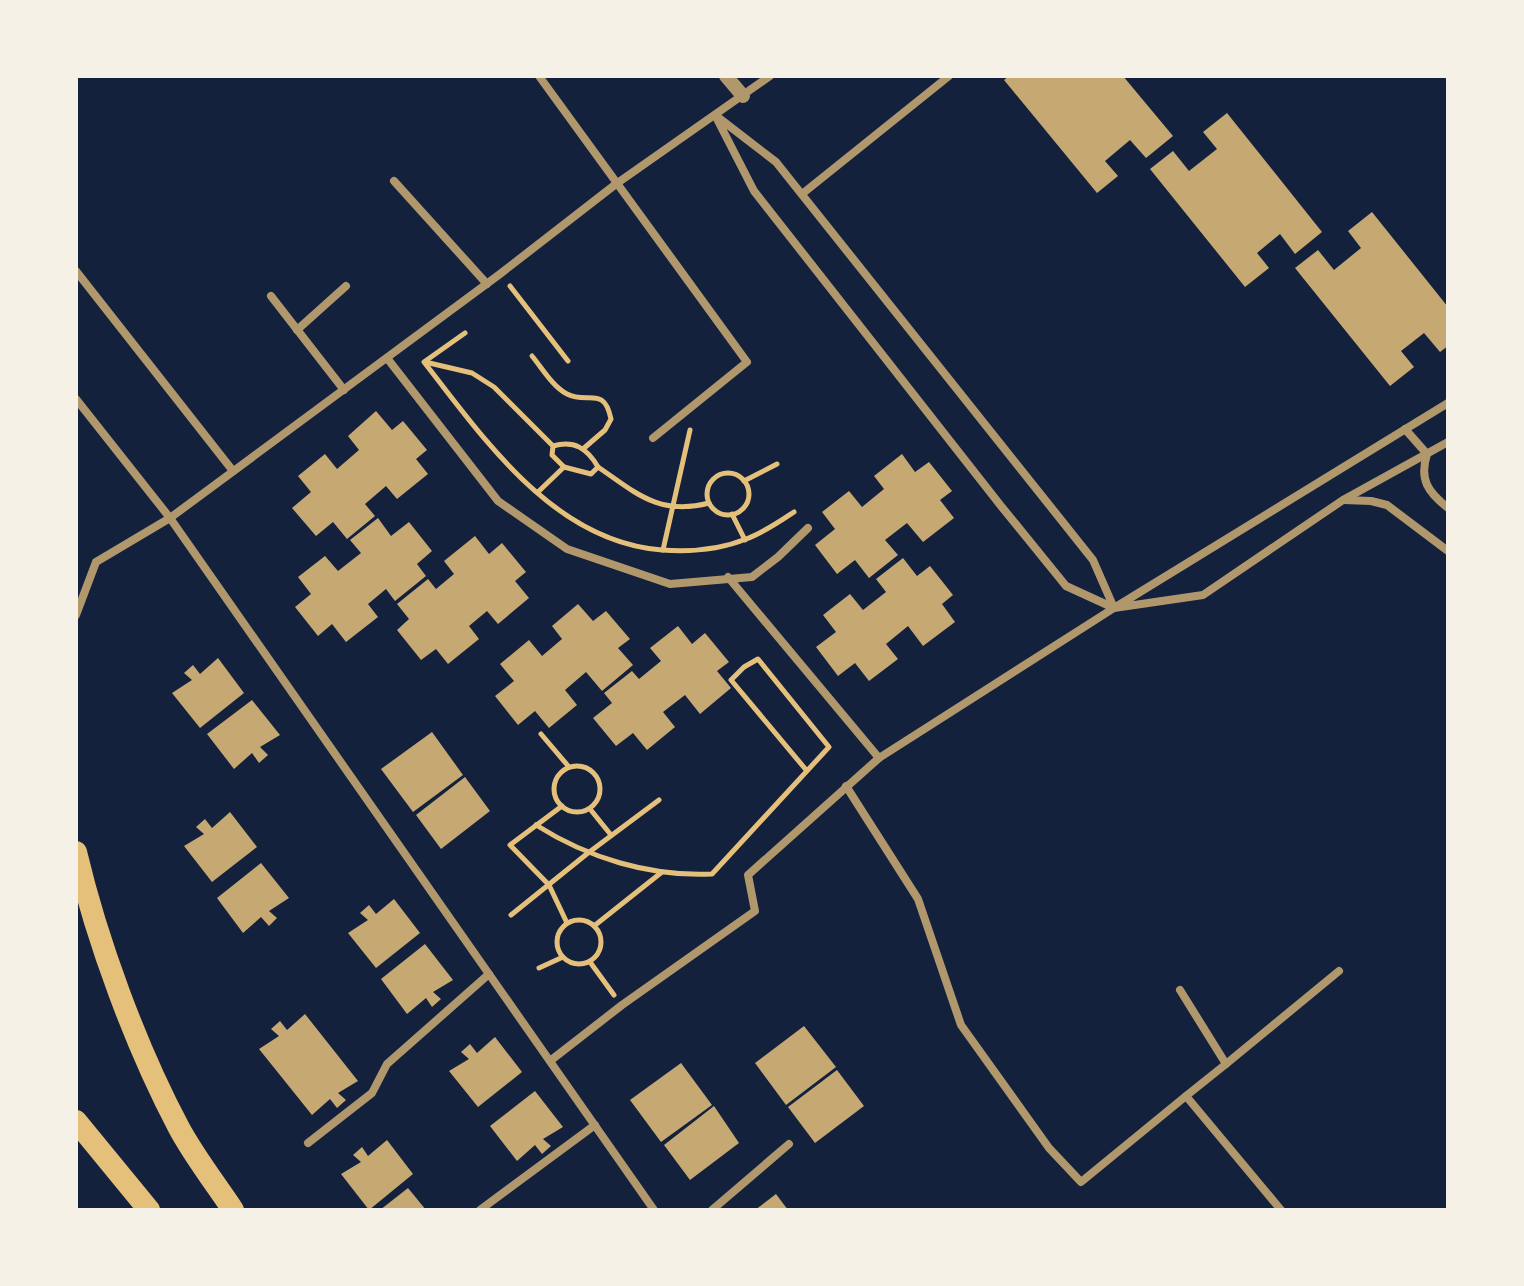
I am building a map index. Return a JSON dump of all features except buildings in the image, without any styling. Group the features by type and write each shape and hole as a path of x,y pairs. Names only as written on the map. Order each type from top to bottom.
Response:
{"highway":[{"path":"76,852 84,888 128,1015 180,1129 233,1210"},
{"path":"76,1121 149,1210"}],"street":[{"path":"539,76 747,362 653,438"},
{"path":"726,76 743,96"},
{"path":"76,615 96,562 170,518 487,284 616,184 770,76"},
{"path":"802,194 949,76"},
{"path":"715,115 776,162 802,194 1093,560 1114,608"},
{"path":"715,115 754,191 1001,506 1066,586 1114,608 1203,595 1343,500 1448,442"},
{"path":"394,181 487,284"},
{"path":"76,271 233,471"},
{"path":"297,330 346,286"},
{"path":"271,296 344,390"},
{"path":"387,358 498,501 567,549 670,584 752,577 808,528"},
{"path":"76,399 170,518 654,1210"},
{"path":"550,1061 622,1005 755,911 748,875 879,758 1114,608 1448,403"},
{"path":"1405,429 1427,454"},
{"path":"1427,454 1422,470 1425,481 1438,500 1448,508"},
{"path":"1343,500 1387,505 1448,551"},
{"path":"728,577 879,758"},
{"path":"846,786 918,899 961,1025 1049,1148 1081,1182 1339,971"},
{"path":"308,1143 372,1093 387,1064 489,974"},
{"path":"1180,990 1226,1064"},
{"path":"1186,1096 1281,1210"},
{"path":"480,1210 595,1125"},
{"path":"712,1210 789,1144"}],"path":[{"path":"500,274 568,361"},
{"path":"424,362 465,333"},
{"path":"532,356 568,395 600,398 608,405 611,419 605,430 583,449"},
{"path":"424,362 472,373 494,387 553,446"},
{"path":"424,362 500,457 560,512 601,534 648,549 696,551 745,540 794,512"},
{"path":"663,550 690,429"},
{"path":"553,446 563,443 579,446 591,454 598,467 649,501 693,508 709,503"},
{"path":"553,446 552,455 564,467 591,474 598,467"},
{"path":"744,481 777,464"},
{"path":"538,492 564,467"},
{"path":"732,474 744,481 747,501 739,511 719,513 709,503 709,484 719,475 732,474"},
{"path":"732,514 745,540"},
{"path":"536,825 588,853 663,871 712,874 807,771 829,747 758,659 731,680 807,771"},
{"path":"541,734 569,767"},
{"path":"584,766 596,776 601,790 596,804 590,809 575,812 562,806 554,793 554,785 562,771 584,766"},
{"path":"511,915 659,800"},
{"path":"562,806 510,845 549,885 567,923"},
{"path":"590,809 611,835"},
{"path":"594,926 663,871"},
{"path":"581,920 594,926 601,940 600,948 590,962 574,963 559,951 557,936 567,923 581,920"},
{"path":"539,968 563,957"},
{"path":"590,962 622,1005"}]}
